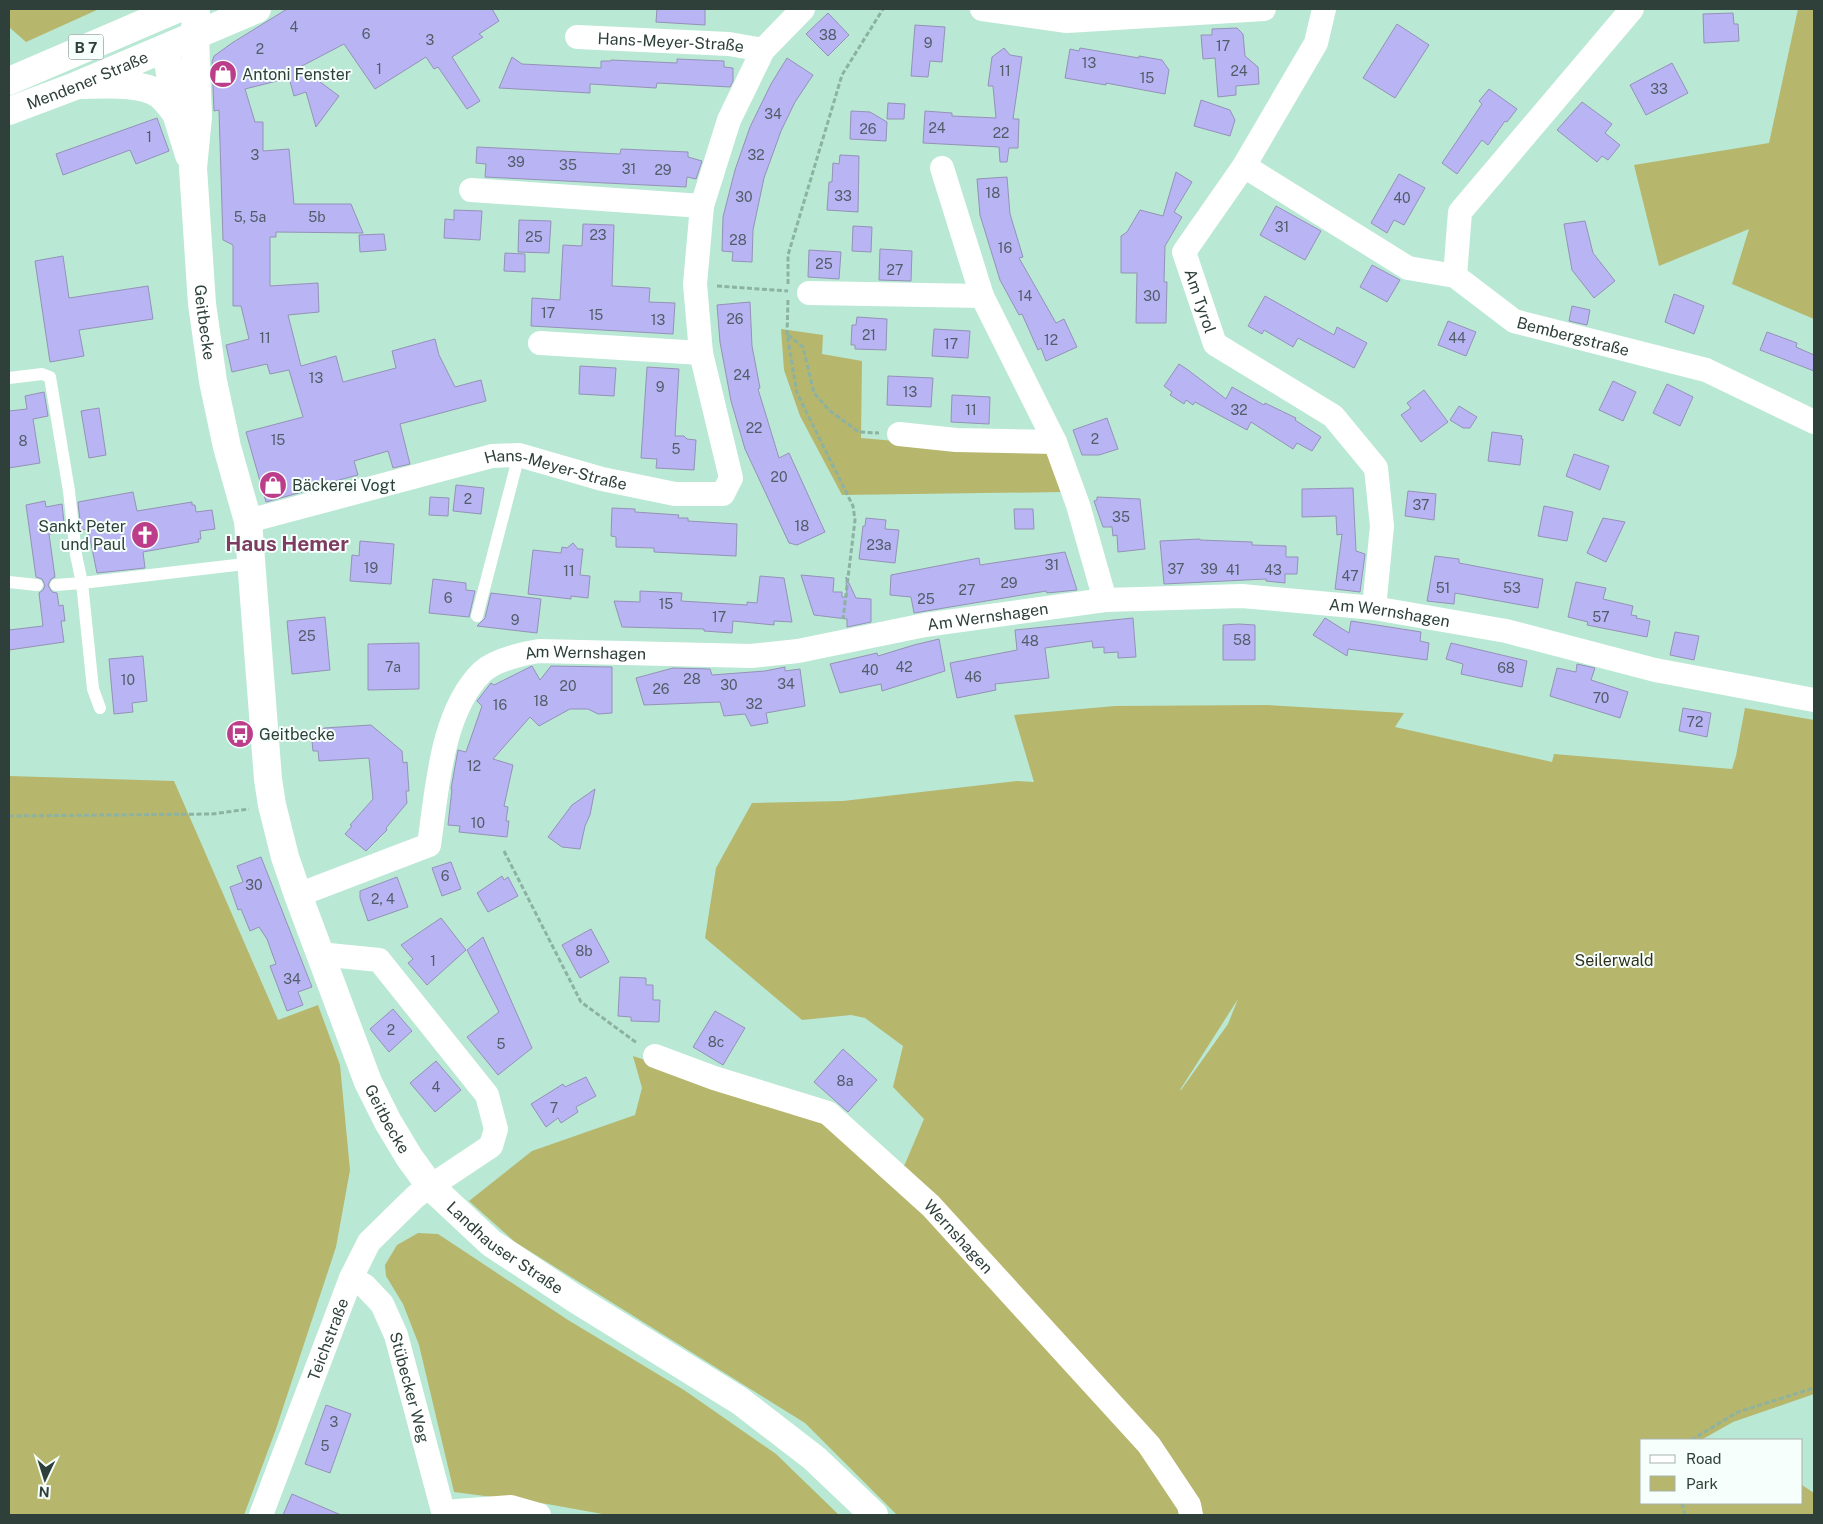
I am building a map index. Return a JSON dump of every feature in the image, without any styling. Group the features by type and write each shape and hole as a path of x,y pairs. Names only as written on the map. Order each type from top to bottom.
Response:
{"street":[{"name":"Geitbecke","path":"196,9 198,116 193,168 202,304 213,381 227,447 248,521 253,564 262,709 272,805 285,856 298,895 368,1082 408,1157 430,1186"},
{"name":"B 7","path":"166,48 257,9"},
{"name":"Hans-Meyer-Straße","path":"248,521 492,456 519,455 602,479 675,494 722,494 731,478 701,353 694,284 702,206 729,120 763,50 804,9"},
{"path":"982,9 1067,22 1264,9"},
{"name":"Am Tyrol","path":"1324,9 1316,43 1244,166 1184,252 1214,344 1334,416 1376,468 1382,526 1374,608"},
{"path":"1244,166 1408,268 1455,276 1460,212 1632,9"},
{"name":"Geitbecke","path":"168,11 166,48 176,113 193,168"},
{"name":"B 7","path":"9,80 168,11"},
{"name":"Hans-Meyer-Straße","path":"578,37 729,44 763,50"},
{"name":"Mendener Straße","path":"9,111 78,86 166,48"},
{"path":"78,86 136,87 149,90 159,95 176,113"},
{"path":"942,168 982,296 1055,442 1078,505 1105,600"},
{"path":"471,190 702,206"},
{"name":"Bembergstraße","path":"1455,276 1514,321 1706,370 1814,422"},
{"path":"798,292 982,296"},
{"path":"540,343 701,353"},
{"path":"899,434 956,440 1055,442"},
{"name":"Am Wernshagen","path":"298,895 429,845 444,748 462,698 483,671 515,655 539,651 751,656 798,651 925,625 1105,600 1242,596 1374,608 1506,631 1655,670 1814,700"},
{"name":"Landhauser Straße","path":"319,954 379,960 487,1095 496,1129 491,1146 430,1186 491,1243 574,1298 740,1401 814,1458 874,1515"},
{"name":"Wernshagen","path":"655,1056 714,1078 828,1112 932,1206 1149,1445 1189,1505 1191,1515"},
{"name":"Teichstraße","path":"261,1515 352,1278 370,1242 416,1196 430,1186"},
{"name":"Stübecker Weg","path":"352,1278 365,1286 382,1304 396,1335 443,1514 511,1507 539,1515"}],"lane":[{"path":"9,378 42,374 50,378 69,491 76,555 82,583 93,689 100,708"},
{"path":"477,616 519,455"},
{"path":"56,584 82,583 253,564"},
{"path":"9,582 37,585"}],"path":[{"path":"840,642 855,520 853,506 797,393 787,334 798,292 788,255 842,75 883,9"},
{"path":"694,284 798,292"},
{"path":"787,334 803,347 814,393 830,411 859,432 899,434"},
{"path":"9,816 212,814 272,805"},
{"path":"504,851 581,1002 655,1056"},
{"path":"1693,1439 1738,1412 1814,1388"}],"green space":[{"path":"9,9 99,9 26,42 9,27"},
{"path":"1798,9 1814,9 1814,319 1732,284 1749,229 1659,266 1634,165 1769,143"},
{"path":"781,329 823,335 822,354 862,361 861,438 895,441 1049,446 1063,492 842,495 800,416 784,370"},
{"name":"Seilerwald","path":"1267,705 1404,713 1395,727 1552,762 1554,754 1732,769 1745,708 1814,720 1814,1394 1733,1422 1703,1439 1640,1439 1640,1504 1803,1504 1803,1486 1814,1493 1814,1514 897,1515 805,1423 515,1242 469,1201 532,1151 635,1115 642,1088 633,1056 827,1121 890,1180 905,1164 924,1119 893,1087 903,1046 865,1018 851,1015 802,1020 705,938 716,868 752,803 843,801 1017,781 1034,782 1014,715 1115,706","holes":["1238,999 1228,1024 1180,1090"]},
{"path":"9,776 174,781 278,1020 318,1005 340,1065 350,1170 336,1247 276,1429 244,1515 9,1515"},
{"path":"418,1233 438,1234 568,1320 684,1390 776,1454 839,1515 608,1515 547,1504 454,1492 419,1345 403,1304 386,1276 385,1265 397,1245"}],"building":[{"path":"287,9 492,9 499,21 479,34 483,37 452,57 480,101 467,109 438,67 434,69 426,57 375,89 344,44 300,67 339,96 316,127 306,92 294,96 289,78 245,89 255,122 263,122 263,151 289,149 294,204 351,204 363,233 276,232 276,237 270,237 270,286 318,283 319,312 288,315 301,366 336,356 343,382 396,368 392,351 435,339 439,355 455,387 481,380 486,401 400,424 410,464 393,468 388,451 354,461 358,475 301,490 302,492 266,502 246,432 303,417 289,370 270,374 267,364 232,372 226,345 249,339 241,306 233,306 233,245 223,240 219,110 214,111 212,62 214,56 232,43"},
{"path":"657,9 705,9 705,25 656,22"},
{"path":"828,13 849,35 828,56 806,34"},
{"path":"1733,13 1734,24 1738,24 1739,41 1704,43 1703,14"},
{"path":"1397,24 1429,45 1395,98 1363,78"},
{"path":"915,25 945,27 942,62 930,61 928,77 911,76"},
{"path":"1237,28 1243,34 1245,56 1258,67 1259,84 1236,86 1236,95 1218,97 1215,58 1203,59 1201,35 1212,35 1212,29"},
{"path":"1004,48 1010,55 1022,57 1013,119 1019,119 1018,148 1009,148 1007,162 1000,162 999,147 923,143 925,111 952,113 952,116 996,118 993,86 988,86 992,57"},
{"path":"1080,48 1162,60 1169,70 1165,94 1106,83 1106,85 1065,78 1070,49 1079,51"},
{"path":"512,57 522,64 601,68 601,61 611,60 677,63 677,59 724,61 724,67 733,68 733,81 730,87 657,83 656,88 590,84 590,93 499,88"},
{"path":"787,58 813,75 795,102 781,131 764,178 753,230 752,262 732,261 733,252 722,251 723,217 735,170 750,127 771,84"},
{"path":"1672,63 1688,93 1646,115 1630,85"},
{"path":"1489,89 1517,109 1507,122 1505,121 1488,145 1482,140 1457,174 1442,163 1482,104 1479,101"},
{"path":"1201,100 1230,110 1235,120 1230,136 1194,126"},
{"path":"1582,102 1612,124 1605,133 1620,145 1608,160 1602,156 1597,162 1557,130"},
{"path":"888,103 905,104 904,119 887,119"},
{"path":"851,111 870,112 887,122 886,141 850,139"},
{"path":"157,118 169,151 136,164 130,150 63,175 56,154"},
{"path":"477,147 620,154 621,149 688,152 688,157 702,161 696,179 687,177 686,187 485,177 486,164 476,163"},
{"path":"840,155 859,156 858,212 827,210 829,182 832,182 833,163 839,164"},
{"path":"1176,172 1192,182 1174,212 1182,217 1165,246 1164,282 1167,282 1166,323 1136,323 1137,273 1121,273 1121,236 1127,232 1140,210 1163,216"},
{"path":"1399,174 1425,188 1404,225 1394,220 1387,233 1371,223"},
{"path":"1007,177 1010,214 1023,257 1019,258 1056,323 1064,319 1077,347 1046,361 1041,348 1038,350 1022,314 1019,315 1000,280 980,215 977,179"},
{"path":"1276,206 1321,231 1305,260 1260,235"},
{"path":"454,210 482,211 480,240 444,238 445,219 454,220"},
{"path":"519,220 551,221 549,253 518,252"},
{"path":"1585,221 1593,253 1615,281 1594,298 1572,270 1564,224"},
{"path":"583,224 614,225 612,286 650,288 649,302 675,303 673,334 531,326 532,298 560,300 563,245 582,246"},
{"path":"853,226 872,227 871,252 852,251"},
{"path":"384,234 386,250 360,252 359,235"},
{"path":"880,249 912,251 911,281 879,280"},
{"path":"809,250 841,252 839,279 808,277"},
{"path":"505,253 525,254 525,272 504,271"},
{"path":"63,256 69,298 148,286 153,319 79,330 84,356 50,362 35,261"},
{"path":"1372,265 1400,280 1387,302 1360,287"},
{"path":"1674,294 1704,306 1694,334 1665,322"},
{"path":"1265,296 1334,335 1337,327 1367,343 1354,368 1298,338 1293,347 1264,330 1262,334 1248,326"},
{"path":"750,302 752,346 760,388 758,389 779,458 789,453 825,532 797,545 789,543 745,449 731,401 720,342 717,305"},
{"path":"1572,306 1590,310 1587,325 1569,321"},
{"path":"857,317 887,319 886,350 855,349 855,345 851,345 852,325 856,325"},
{"path":"1448,321 1476,332 1466,356 1438,345"},
{"path":"934,329 970,331 968,358 932,356"},
{"path":"1767,332 1797,343 1796,347 1814,355 1814,371 1760,350"},
{"path":"1179,364 1226,399 1232,387 1264,405 1265,403 1296,418 1295,420 1321,437 1312,451 1297,443 1293,449 1251,422 1247,430 1195,402 1193,405 1186,400 1184,404 1170,395 1172,392 1164,386"},
{"path":"580,366 616,368 614,396 579,394"},
{"path":"647,367 679,369 675,436 684,436 687,439 696,440 694,470 656,468 657,459 641,458"},
{"path":"888,376 933,378 931,407 887,405"},
{"path":"1613,381 1636,392 1623,421 1599,410"},
{"path":"1667,384 1693,397 1680,426 1653,413"},
{"path":"1424,390 1448,422 1421,442 1401,415 1411,408 1407,403"},
{"path":"44,392 48,416 33,419 40,463 9,468 9,411 27,409 25,396"},
{"path":"952,395 990,397 989,424 951,422"},
{"path":"1459,406 1477,417 1470,428 1463,428 1450,420"},
{"path":"99,408 106,455 89,458 81,411"},
{"path":"1107,418 1118,449 1099,455 1082,455 1073,430"},
{"path":"1492,432 1522,436 1520,465 1488,461"},
{"path":"1574,454 1609,466 1600,490 1566,476"},
{"path":"456,485 484,488 481,514 453,511"},
{"path":"1353,488 1356,551 1365,554 1360,592 1335,589 1342,534 1337,535 1336,516 1302,517 1302,489"},
{"path":"1408,491 1436,494 1434,520 1405,516"},
{"name":"Sankt Peter und Paul","path":"133,492 137,511 192,502 192,505 195,505 196,512 212,510 215,529 200,531 201,539 198,539 199,542 143,552 145,568 97,573 88,529 81,530 78,502"},
{"path":"430,497 449,498 448,516 429,515"},
{"path":"1097,497 1140,499 1145,549 1118,552 1117,535 1113,536 1112,527 1103,527 1094,501 1097,500"},
{"path":"45,501 46,507 62,504 65,532 49,534 55,577 51,579 48,585 52,592 57,593 59,606 63,605 65,621 61,621 64,642 9,650 9,630 43,626 39,593 45,585 42,579 36,577 26,505"},
{"path":"1544,506 1573,512 1567,541 1538,536"},
{"path":"612,508 635,509 635,512 679,515 678,518 688,518 688,521 737,524 736,556 654,552 654,548 616,547 616,537 611,536"},
{"path":"1014,509 1033,509 1034,529 1015,529"},
{"path":"866,518 886,520 885,529 899,530 895,563 859,559 863,526 865,526"},
{"path":"1603,518 1625,522 1606,562 1587,553"},
{"path":"1200,539 1252,542 1252,545 1286,546 1286,557 1298,557 1297,574 1285,574 1285,583 1266,581 1266,579 1164,584 1160,541"},
{"path":"360,541 394,544 391,584 350,581 352,555 359,556"},
{"path":"573,543 578,549 583,549 580,575 590,576 588,598 571,596 571,599 528,594 533,550 561,553 562,547 567,548"},
{"path":"1065,552 1077,590 1047,593 1046,591 914,613 911,597 890,595 891,575 979,558 980,565"},
{"path":"1435,556 1459,559 1459,563 1543,579 1538,608 1455,593 1454,604 1427,601"},
{"path":"801,575 834,578 833,592 842,592 842,597 847,597 846,577 856,598 871,599 871,622 847,627 847,619 814,615"},
{"path":"760,576 784,578 792,622 774,621 774,625 733,621 732,633 704,631 704,629 622,627 614,601 640,602 640,591 682,593 681,601 747,605 747,602 757,603"},
{"path":"433,579 466,583 466,590 475,591 469,617 429,613"},
{"path":"1576,582 1606,588 1603,599 1633,606 1631,615 1650,621 1647,637 1587,625 1588,622 1568,617"},
{"path":"491,593 541,599 537,633 477,626 485,618"},
{"path":"325,617 330,670 292,674 287,621"},
{"path":"1133,618 1136,657 1118,658 1118,652 1104,653 1104,647 1093,648 1092,641 1045,648 1049,678 995,684 996,690 957,698 950,663 1017,650 1015,630"},
{"path":"1325,618 1349,633 1351,621 1421,632 1420,641 1429,643 1427,660 1348,649 1347,656 1313,635"},
{"path":"1223,625 1255,625 1255,660 1223,660"},
{"path":"1675,632 1699,636 1694,660 1670,655"},
{"path":"939,639 945,671 882,691 881,684 840,693 830,664 877,653 878,656"},
{"path":"419,643 419,689 368,690 368,644"},
{"path":"1451,643 1527,661 1522,687 1461,674 1463,664 1446,659"},
{"path":"143,656 147,701 132,703 133,712 114,714 109,659"},
{"path":"1577,664 1595,668 1591,680 1628,692 1620,718 1550,696 1557,668 1576,672"},
{"path":"532,666 540,680 551,666 612,667 612,713 598,714 588,709 570,709 539,726 530,717 493,759 513,765 504,806 508,807 506,821 509,821 507,837 459,832 460,826 448,825 451,789 458,750 466,752 482,706 477,701 491,683 494,685"},
{"path":"785,667 785,671 800,669 805,706 766,713 768,723 751,726 745,714 724,716 720,702 644,705 636,678 673,668 710,669 712,675 765,671"},
{"path":"1683,708 1711,713 1707,737 1679,731"},
{"path":"371,725 402,751 403,763 407,762 409,791 406,791 407,803 386,828 387,830 366,851 345,834 352,826 350,825 373,799 369,758 319,761 318,751 313,751 311,731 324,728"},
{"path":"595,789 580,849 562,847 548,837 572,805"},
{"path":"261,857 312,987 298,992 303,1005 287,1011 270,966 276,964 267,939 259,927 250,931 241,909 238,910 230,887 243,882 237,866"},
{"path":"451,862 461,889 442,896 432,868"},
{"path":"502,876 504,880 508,877 518,896 488,912 477,893"},
{"path":"397,877 408,907 368,921 360,898 360,891"},
{"path":"441,918 466,950 427,985 408,963 413,959 401,945"},
{"path":"591,929 609,962 580,978 562,945"},
{"path":"483,937 532,1048 498,1075 467,1037 499,1012 467,950"},
{"path":"620,977 646,978 646,985 653,985 653,1000 660,1000 659,1022 631,1021 631,1017 618,1016"},
{"path":"393,1009 412,1031 389,1052 370,1029"},
{"path":"715,1011 745,1028 723,1065 693,1047"},
{"path":"843,1049 877,1080 848,1112 814,1082"},
{"path":"436,1061 461,1090 435,1112 410,1083"},
{"path":"586,1077 596,1096 576,1107 578,1112 561,1123 558,1118 546,1127 531,1104 563,1084 565,1087"},
{"path":"326,1405 351,1414 330,1473 305,1464"},
{"path":"292,1494 341,1515 283,1515"}],"place":[{"name":"Antoni Fenster","path":"223,74"},
{"name":"Bäckerei Vogt","path":"273,485"},
{"name":"Sankt Peter und Paul","path":"145,535"},
{"name":"Geitbecke","path":"240,734"}],"district":[{"name":"Haus Hemer","path":"287,543"}]}
